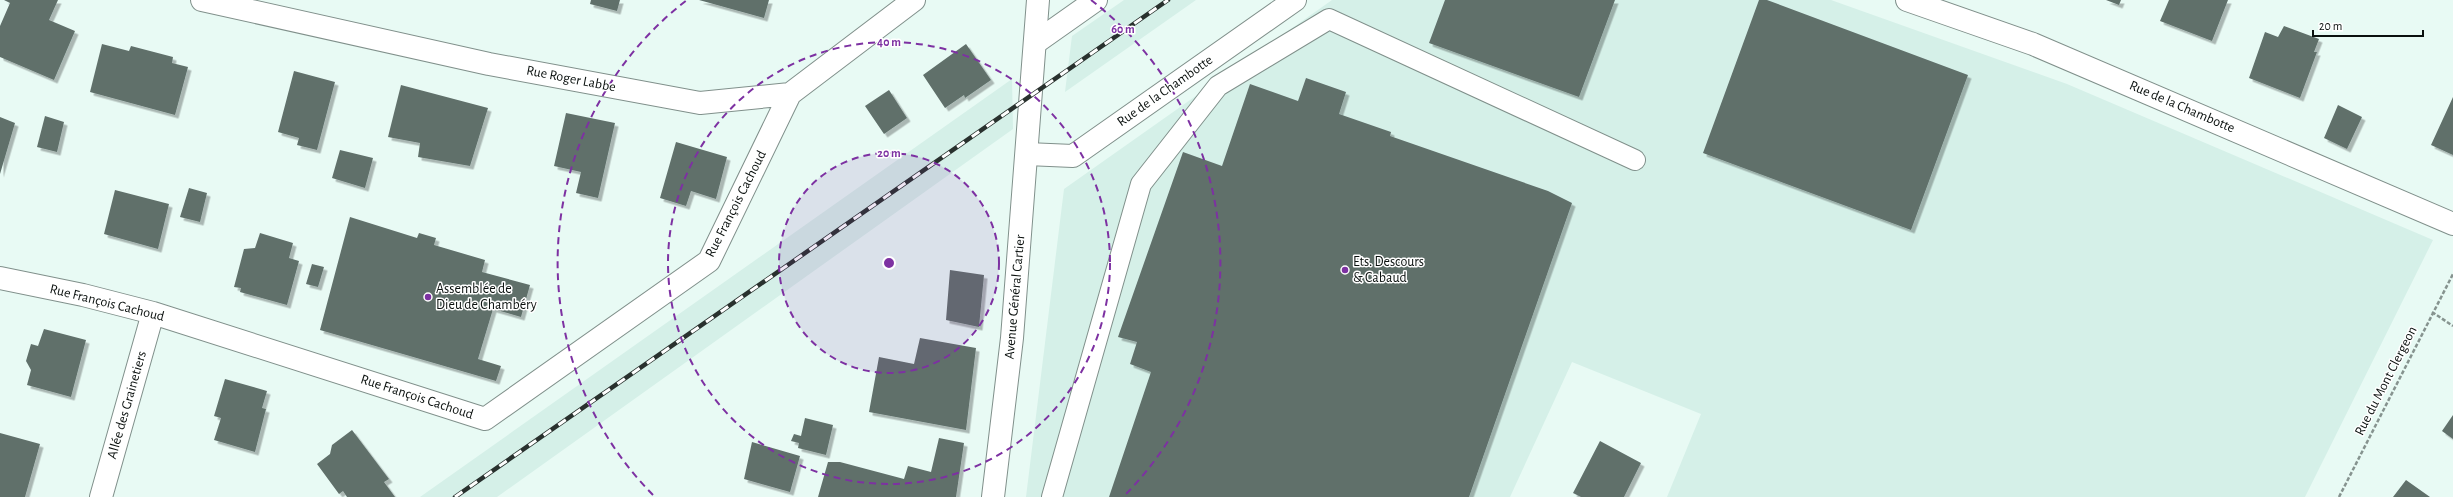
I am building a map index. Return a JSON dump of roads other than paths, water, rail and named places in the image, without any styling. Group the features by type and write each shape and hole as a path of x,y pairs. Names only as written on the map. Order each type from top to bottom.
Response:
{"street":[{"name":"Rue Roger Labbe","path":"202,0 489,64 700,103 790,94"},
{"path":"790,94 914,0"},
{"name":"Avenue Général Cartier","path":"993,497 1012,338 1038,0"},
{"path":"1035,43 1096,0"},
{"name":"Rue de la Chambotte","path":"1027,154 1073,156 1296,0"},
{"name":"Rue de la Chambotte","path":"1907,0 2033,44 2453,224"},
{"name":"Rue François Cachoud","path":"0,278 83,295 153,313 485,419 709,261 790,94"},
{"name":"Allée des Grainetiers","path":"100,497 153,313"}],"lane":[{"path":"1052,497 1140,184 1218,86 1329,19 1635,160"}],"railway":[{"path":"455,497 1168,0"}],"place":[{"name":"Ets. Descours & Cabaud","path":"1345,270"},
{"name":"Assemblée de Dieu de Chambéry","path":"428,297"}]}
